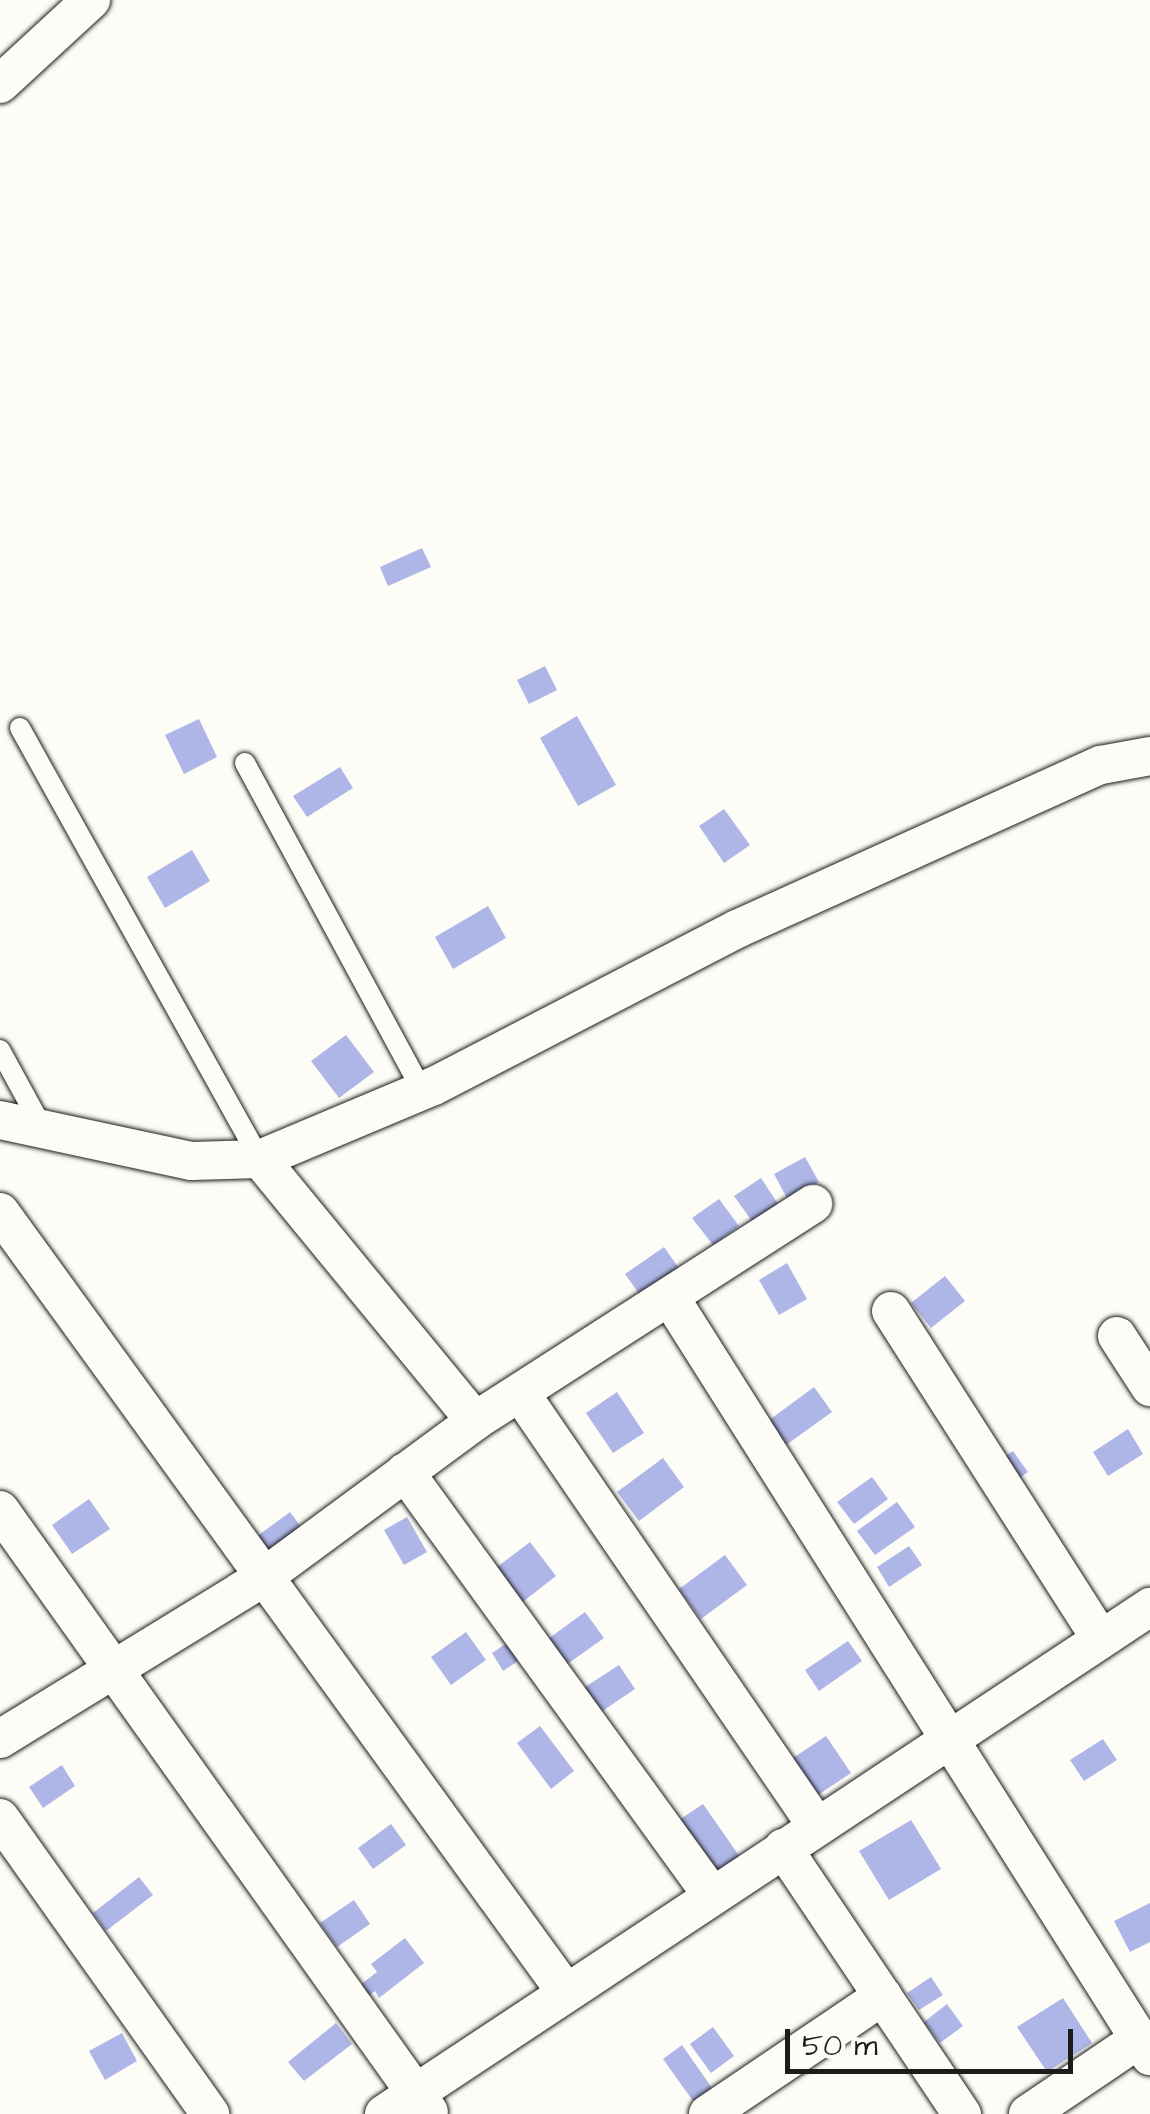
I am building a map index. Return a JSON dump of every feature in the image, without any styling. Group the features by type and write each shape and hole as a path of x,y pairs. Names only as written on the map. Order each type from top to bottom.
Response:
{"street":[{"path":"0,84 91,0"},
{"path":"0,1120 192,1162 260,1159 422,1090 737,929 1101,765 1150,756"},
{"path":"260,1159 475,1421"},
{"path":"0,1738 112,1665 260,1579 475,1421 814,1204"},
{"path":"0,1212 260,1579 565,1992"},
{"path":"671,1299 952,1735 1145,2048 1028,2114"},
{"path":"891,1311 1098,1636"},
{"path":"1116,1336 1150,1387"},
{"path":"522,1394 816,1824"},
{"path":"404,1472 711,1894"},
{"path":"0,1510 423,2104"},
{"path":"384,2114 423,2104 565,1992 1098,1636 1150,1607"},
{"path":"0,1818 210,2114"},
{"path":"783,1848 962,2114"},
{"path":"708,2114 884,1996"}],"lane":[{"path":"20,728 260,1159"},
{"path":"245,764 422,1090"},
{"path":"0,1050 43,1129"}],"building":[{"path":"422,548 431,567 388,586 380,567"},
{"path":"545,666 557,690 529,704 517,680"},
{"path":"577,716 616,785 578,806 540,738"},
{"path":"199,719 217,757 184,774 165,735"},
{"path":"340,767 353,788 307,817 293,796"},
{"path":"724,809 750,845 724,863 699,826"},
{"path":"192,850 210,881 165,908 147,877"},
{"path":"488,906 506,938 453,969 435,937"},
{"path":"346,1035 374,1072 339,1098 311,1061"},
{"path":"805,1157 819,1182 788,1200 774,1174"},
{"path":"761,1178 780,1207 754,1224 734,1196"},
{"path":"719,1199 739,1226 713,1245 692,1218"},
{"path":"664,1247 683,1274 645,1302 625,1274"},
{"path":"787,1263 807,1299 779,1315 759,1280"},
{"path":"945,1276 965,1301 931,1328 911,1303"},
{"path":"814,1387 832,1412 786,1445 768,1421"},
{"path":"617,1392 644,1433 613,1453 586,1413"},
{"path":"1128,1429 1143,1454 1108,1476 1093,1452"},
{"path":"1013,1451 1028,1472 1011,1484 996,1463"},
{"path":"663,1458 684,1487 639,1521 617,1492"},
{"path":"872,1477 888,1499 854,1524 837,1502"},
{"path":"89,1499 110,1529 72,1554 52,1525"},
{"path":"897,1502 915,1527 875,1555 857,1531"},
{"path":"290,1512 307,1535 269,1564 252,1540"},
{"path":"407,1517 427,1552 404,1565 384,1530"},
{"path":"530,1542 556,1576 520,1604 493,1570"},
{"path":"909,1546 922,1565 889,1587 877,1567"},
{"path":"725,1555 747,1585 701,1619 679,1589"},
{"path":"585,1612 604,1638 566,1665 548,1639"},
{"path":"466,1632 486,1660 451,1685 431,1657"},
{"path":"510,1641 521,1659 503,1671 492,1653"},
{"path":"848,1641 862,1661 819,1691 805,1670"},
{"path":"619,1665 635,1689 598,1714 582,1689"},
{"path":"540,1726 574,1771 551,1789 517,1743"},
{"path":"826,1736 851,1773 815,1797 790,1760"},
{"path":"1103,1739 1117,1760 1084,1781 1070,1760"},
{"path":"62,1765 75,1786 43,1808 29,1787"},
{"path":"703,1804 740,1857 714,1875 676,1822"},
{"path":"911,1820 941,1869 889,1900 859,1851"},
{"path":"391,1824 406,1845 373,1869 358,1848"},
{"path":"139,1877 153,1895 106,1931 93,1913"},
{"path":"354,1900 370,1924 337,1947 320,1923"},
{"path":"1150,1903 1150,1942 1130,1952 1114,1921"},
{"path":"405,1938 424,1963 379,1998 375,1991 368,1996 360,1985 377,1972 371,1964"},
{"path":"931,1977 943,1995 919,2010 907,1993"},
{"path":"1063,1998 1092,2043 1047,2072 1017,2027"},
{"path":"947,2004 963,2026 940,2043 924,2022"},
{"path":"336,2023 352,2044 304,2081 288,2062"},
{"path":"713,2027 734,2056 711,2073 690,2044"},
{"path":"122,2033 137,2061 105,2080 89,2051"},
{"path":"682,2045 712,2088 693,2101 663,2059"}]}
